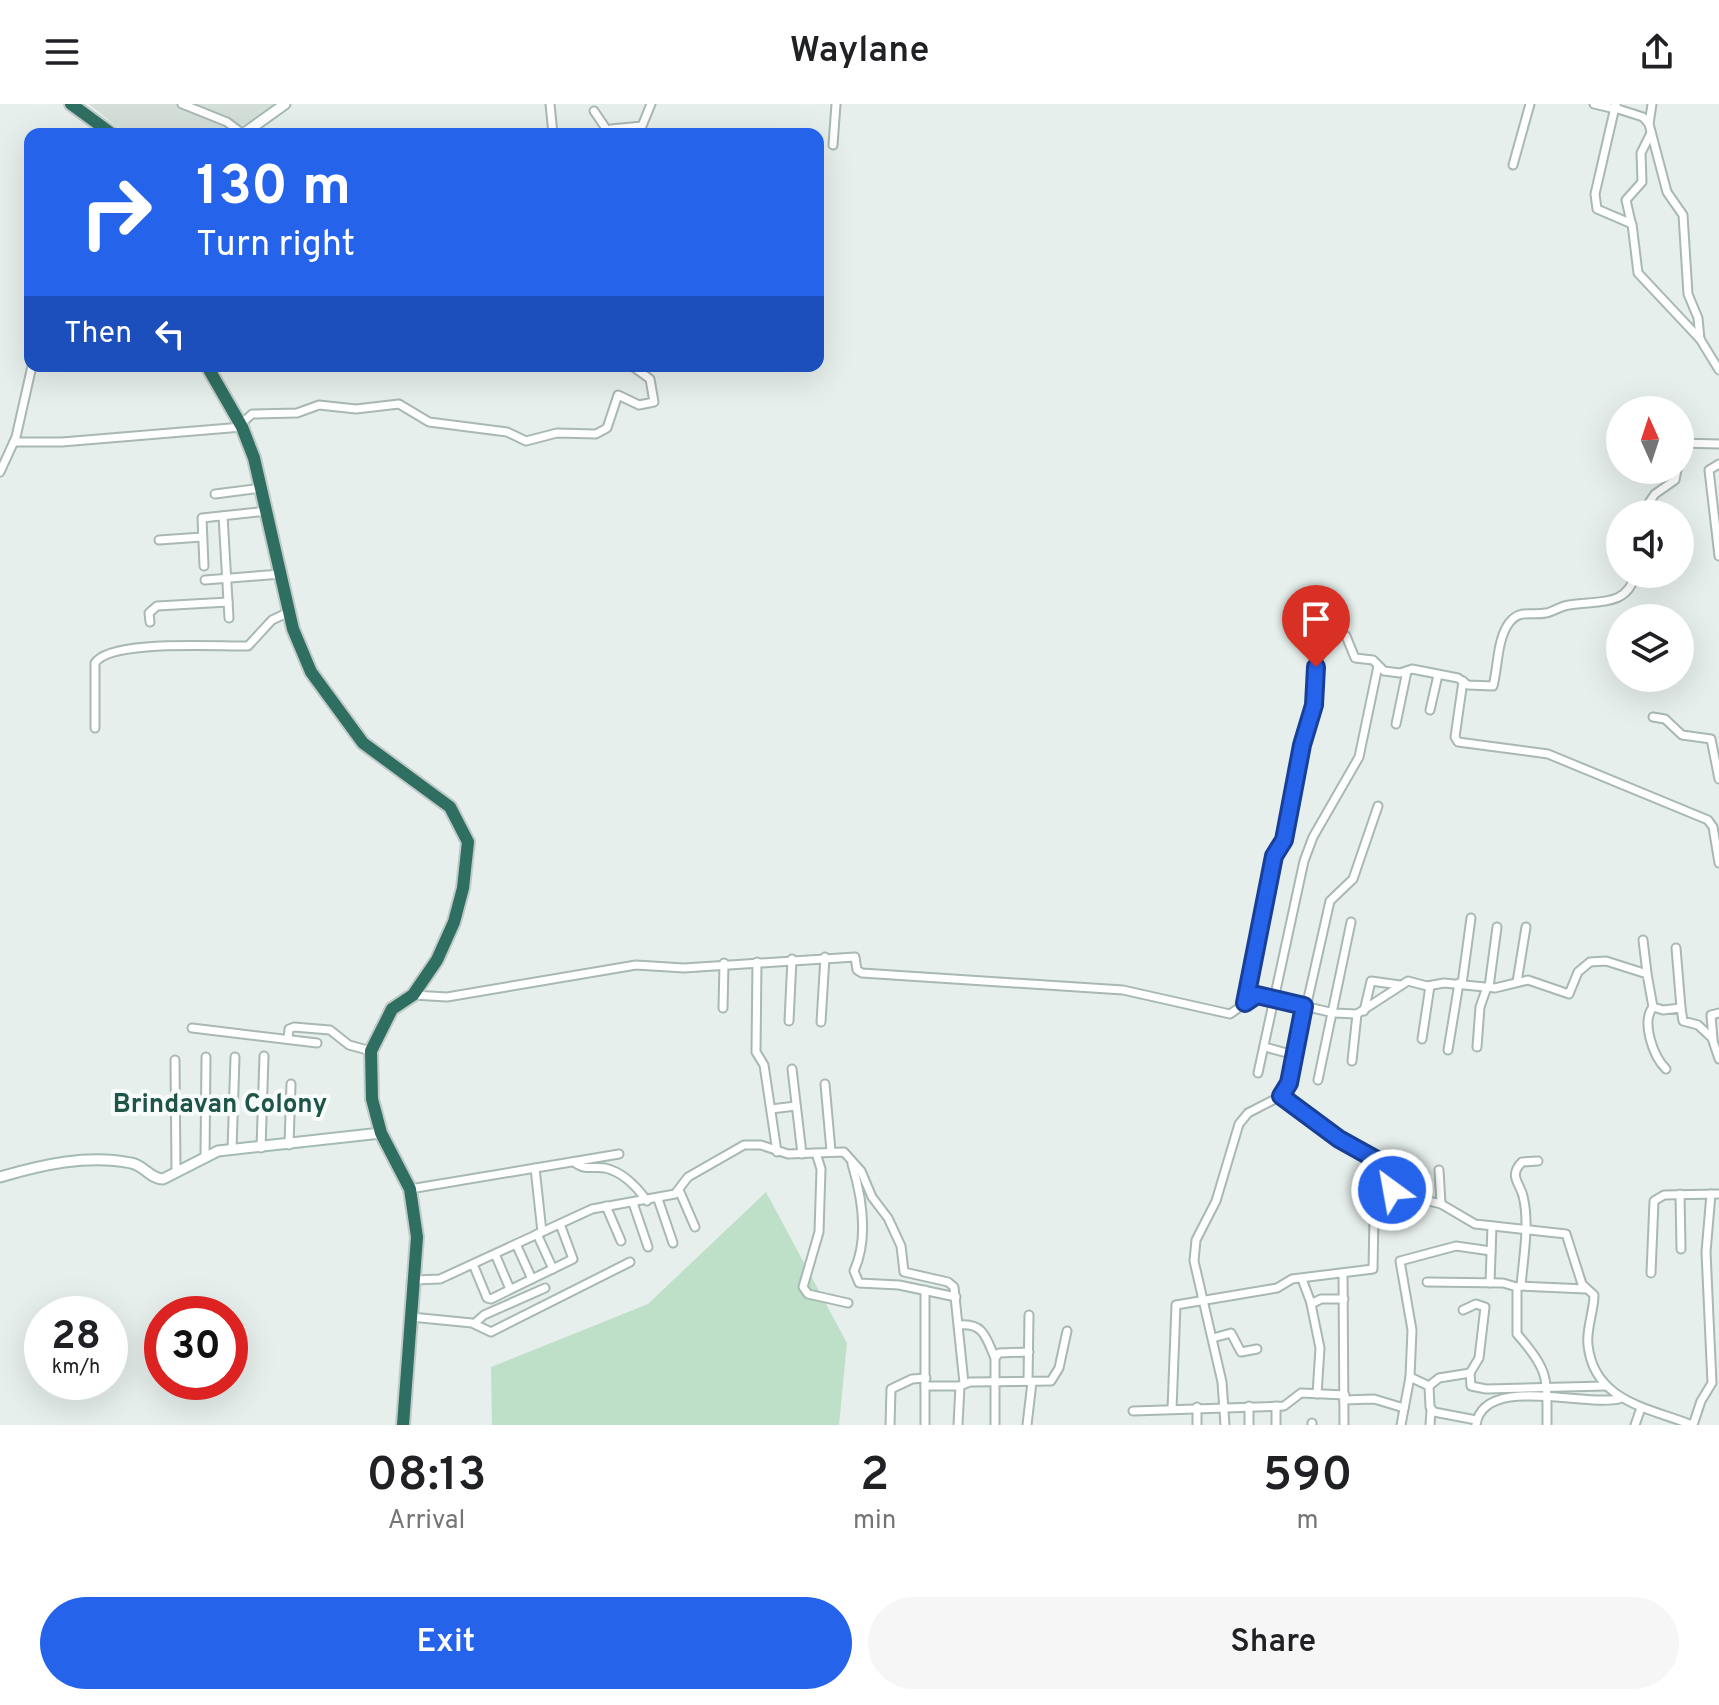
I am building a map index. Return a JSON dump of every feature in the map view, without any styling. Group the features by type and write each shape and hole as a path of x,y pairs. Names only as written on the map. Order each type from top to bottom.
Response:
{"highway":[{"path":"71,104 104,128"},
{"path":"210,372 241,426 262,488 289,612 306,661 326,696 363,743 450,807 468,842 468,865 454,922 437,960 413,995 392,1009 371,1051 372,1099 381,1133 410,1189 417,1237 403,1425"}],"street":[{"path":"182,104 235,128"},
{"path":"251,128 285,104"},
{"path":"550,104 552,128"},
{"path":"630,128 642,126 651,104"},
{"path":"833,145 836,104"},
{"path":"1513,165 1530,104"},
{"path":"1594,104 1615,107 1643,117 1649,124"},
{"path":"1652,104 1649,124 1667,192 1683,215 1688,294 1698,318 1700,339"},
{"path":"1615,107 1595,203 1599,212 1625,218 1632,224"},
{"path":"594,111 604,128"},
{"path":"1651,133 1641,153 1642,182 1626,200 1638,273 1700,339 1719,370"},
{"path":"0,472 14,442 31,372"},
{"path":"14,442 62,442 241,426 252,414 297,413 319,405 356,409 399,404 429,422 507,432 526,441 557,433 596,434 607,428 618,395 646,406 654,402 650,379 640,372"},
{"path":"1694,443 1719,444"},
{"path":"1719,464 1709,470 1719,556"},
{"path":"1651,500 1669,484"},
{"path":"215,494 262,488"},
{"path":"204,566 202,518 267,511"},
{"path":"223,516 229,618"},
{"path":"159,540 202,537"},
{"path":"205,580 281,574"},
{"path":"1245,1003 1274,856 1284,840 1302,745 1314,705 1316,667 1326,635 1333,631 1346,636 1355,658 1372,659 1384,671 1438,675 1468,685 1493,686 1501,642 1514,618 1523,613 1545,614 1565,605 1619,598 1630,588"},
{"path":"150,622 149,613 157,606 228,602"},
{"path":"95,728 95,663 105,654 127,649 248,646 272,620 289,612"},
{"path":"1258,1073 1277,999 1304,861 1313,837 1359,757 1378,666"},
{"path":"1396,724 1407,671"},
{"path":"1430,710 1438,675"},
{"path":"1463,681 1455,737 1458,742 1548,754 1708,820 1713,827 1719,863"},
{"path":"1653,717 1665,719 1682,735 1711,739 1719,779"},
{"path":"1225,1425 1225,1406 1213,1338 1194,1261 1196,1237 1216,1201 1239,1124 1248,1113 1281,1096 1289,1083 1330,901 1353,879 1378,806"},
{"path":"1448,1050 1471,918"},
{"path":"1318,1080 1351,922"},
{"path":"1477,1047 1480,1007 1488,987 1497,927"},
{"path":"1517,982 1526,927"},
{"path":"1643,940 1653,1007 1647,1017 1656,1056 1666,1069"},
{"path":"1676,948 1683,1021 1698,1025 1713,1039"},
{"path":"413,995 447,997 636,965 684,968 825,957 856,957 857,970 862,973 1123,990 1230,1014 1257,995 1334,1013 1360,1013 1391,995 1400,985"},
{"path":"821,1022 825,957"},
{"path":"789,1021 792,959"},
{"path":"1352,1061 1360,1013 1371,981 1400,985 1412,981 1430,986 1460,984 1488,987 1532,980 1562,994 1569,994 1578,972 1593,961 1639,968 1647,974"},
{"path":"757,962 756,1052 764,1065 777,1152"},
{"path":"723,1008 724,963"},
{"path":"1422,1039 1430,986"},
{"path":"1653,1007 1663,1010 1681,1008"},
{"path":"1719,1013 1711,1015 1719,1059"},
{"path":"288,1039 289,1029 294,1027 330,1030 349,1045 371,1051"},
{"path":"192,1028 317,1043"},
{"path":"1265,1047 1294,1055"},
{"path":"261,1148 264,1056"},
{"path":"205,1155 206,1057"},
{"path":"232,1150 235,1057"},
{"path":"175,1060 176,1171"},
{"path":"792,1069 802,1154"},
{"path":"289,1145 291,1084"},
{"path":"825,1084 831,1151"},
{"path":"1281,1096 1339,1139 1375,1159 1388,1186 1397,1193 1441,1204 1472,1223 1566,1234 1577,1271 1594,1297 1588,1346 1606,1386 1620,1399 1693,1425 1701,1401 1711,1388 1706,1264 1715,1194 1664,1195 1652,1206 1651,1273"},
{"path":"771,1109 796,1106"},
{"path":"0,1177 58,1162 133,1163 159,1179 205,1155 381,1133"},
{"path":"414,1280 432,1281 606,1206 658,1199 679,1190 688,1177 744,1145 761,1145 777,1152 802,1154 844,1152 851,1158 899,1241 904,1272 951,1284 960,1325 962,1384 958,1425"},
{"path":"816,1153 821,1169 819,1232 803,1290 808,1294 848,1303"},
{"path":"410,1189 619,1154"},
{"path":"851,1158 863,1204 861,1256 854,1271 855,1278 863,1285 899,1285 956,1297"},
{"path":"1538,1161 1522,1162 1515,1173 1516,1184 1523,1197 1525,1229 1517,1334 1537,1355 1547,1392 1547,1425"},
{"path":"574,1162 583,1168 603,1168 618,1173 647,1201"},
{"path":"535,1168 540,1233 553,1269"},
{"path":"1439,1170 1441,1204"},
{"path":"1172,1409 1174,1308 1178,1304 1277,1288 1292,1279 1374,1267 1374,1217 1384,1178"},
{"path":"679,1190 695,1227"},
{"path":"1680,1194 1681,1249"},
{"path":"658,1199 673,1243"},
{"path":"633,1203 648,1247"},
{"path":"606,1206 621,1241"},
{"path":"473,1264 487,1298 532,1279 574,1258 560,1224"},
{"path":"1490,1283 1492,1226"},
{"path":"516,1244 532,1279"},
{"path":"1401,1425 1410,1377 1412,1330 1401,1259 1465,1245 1491,1251"},
{"path":"495,1254 510,1289"},
{"path":"411,1317 475,1323 484,1332 491,1332 630,1262"},
{"path":"1343,1273 1344,1425"},
{"path":"1302,1279 1311,1303 1320,1348 1317,1394"},
{"path":"1427,1282 1586,1289"},
{"path":"475,1323 484,1315 545,1288"},
{"path":"925,1290 925,1425"},
{"path":"1311,1303 1344,1299"},
{"path":"1463,1310 1476,1304 1485,1307 1479,1358 1470,1373 1473,1387 1547,1392 1590,1402 1620,1399"},
{"path":"1027,1425 1029,1315"},
{"path":"960,1325 981,1327 995,1358 995,1425"},
{"path":"890,1425 891,1389 912,1379 962,1384 1045,1383 1056,1377 1067,1331"},
{"path":"1213,1338 1231,1333 1241,1352 1257,1349"},
{"path":"995,1358 999,1353 1029,1352"},
{"path":"1711,1374 1719,1364"},
{"path":"1429,1386 1439,1378 1470,1373"},
{"path":"1410,1377 1429,1386"},
{"path":"1429,1386 1430,1425"},
{"path":"1431,1410 1476,1422 1486,1406 1504,1397 1606,1386"},
{"path":"1133,1411 1289,1405 1298,1394 1374,1399 1404,1408"},
{"path":"1249,1406 1249,1425"},
{"path":"1276,1406 1276,1425"},
{"path":"1197,1407 1197,1425"},
{"path":"1635,1425 1641,1408"}],"shaded area":[{"path":"89,104 291,104 235,128 119,128"}],"green space":[{"path":"766,1192 847,1343 839,1425 492,1425 491,1367 648,1304"}],"district":[{"name":"Brindavan Colony","path":"220,1103"}],"route":[{"path":"1316,667 1314,705 1302,745 1284,840 1274,856 1245,1003 1257,995 1304,1006 1289,1083 1281,1096 1339,1139 1375,1159 1385,1183 1392,1190"}]}
